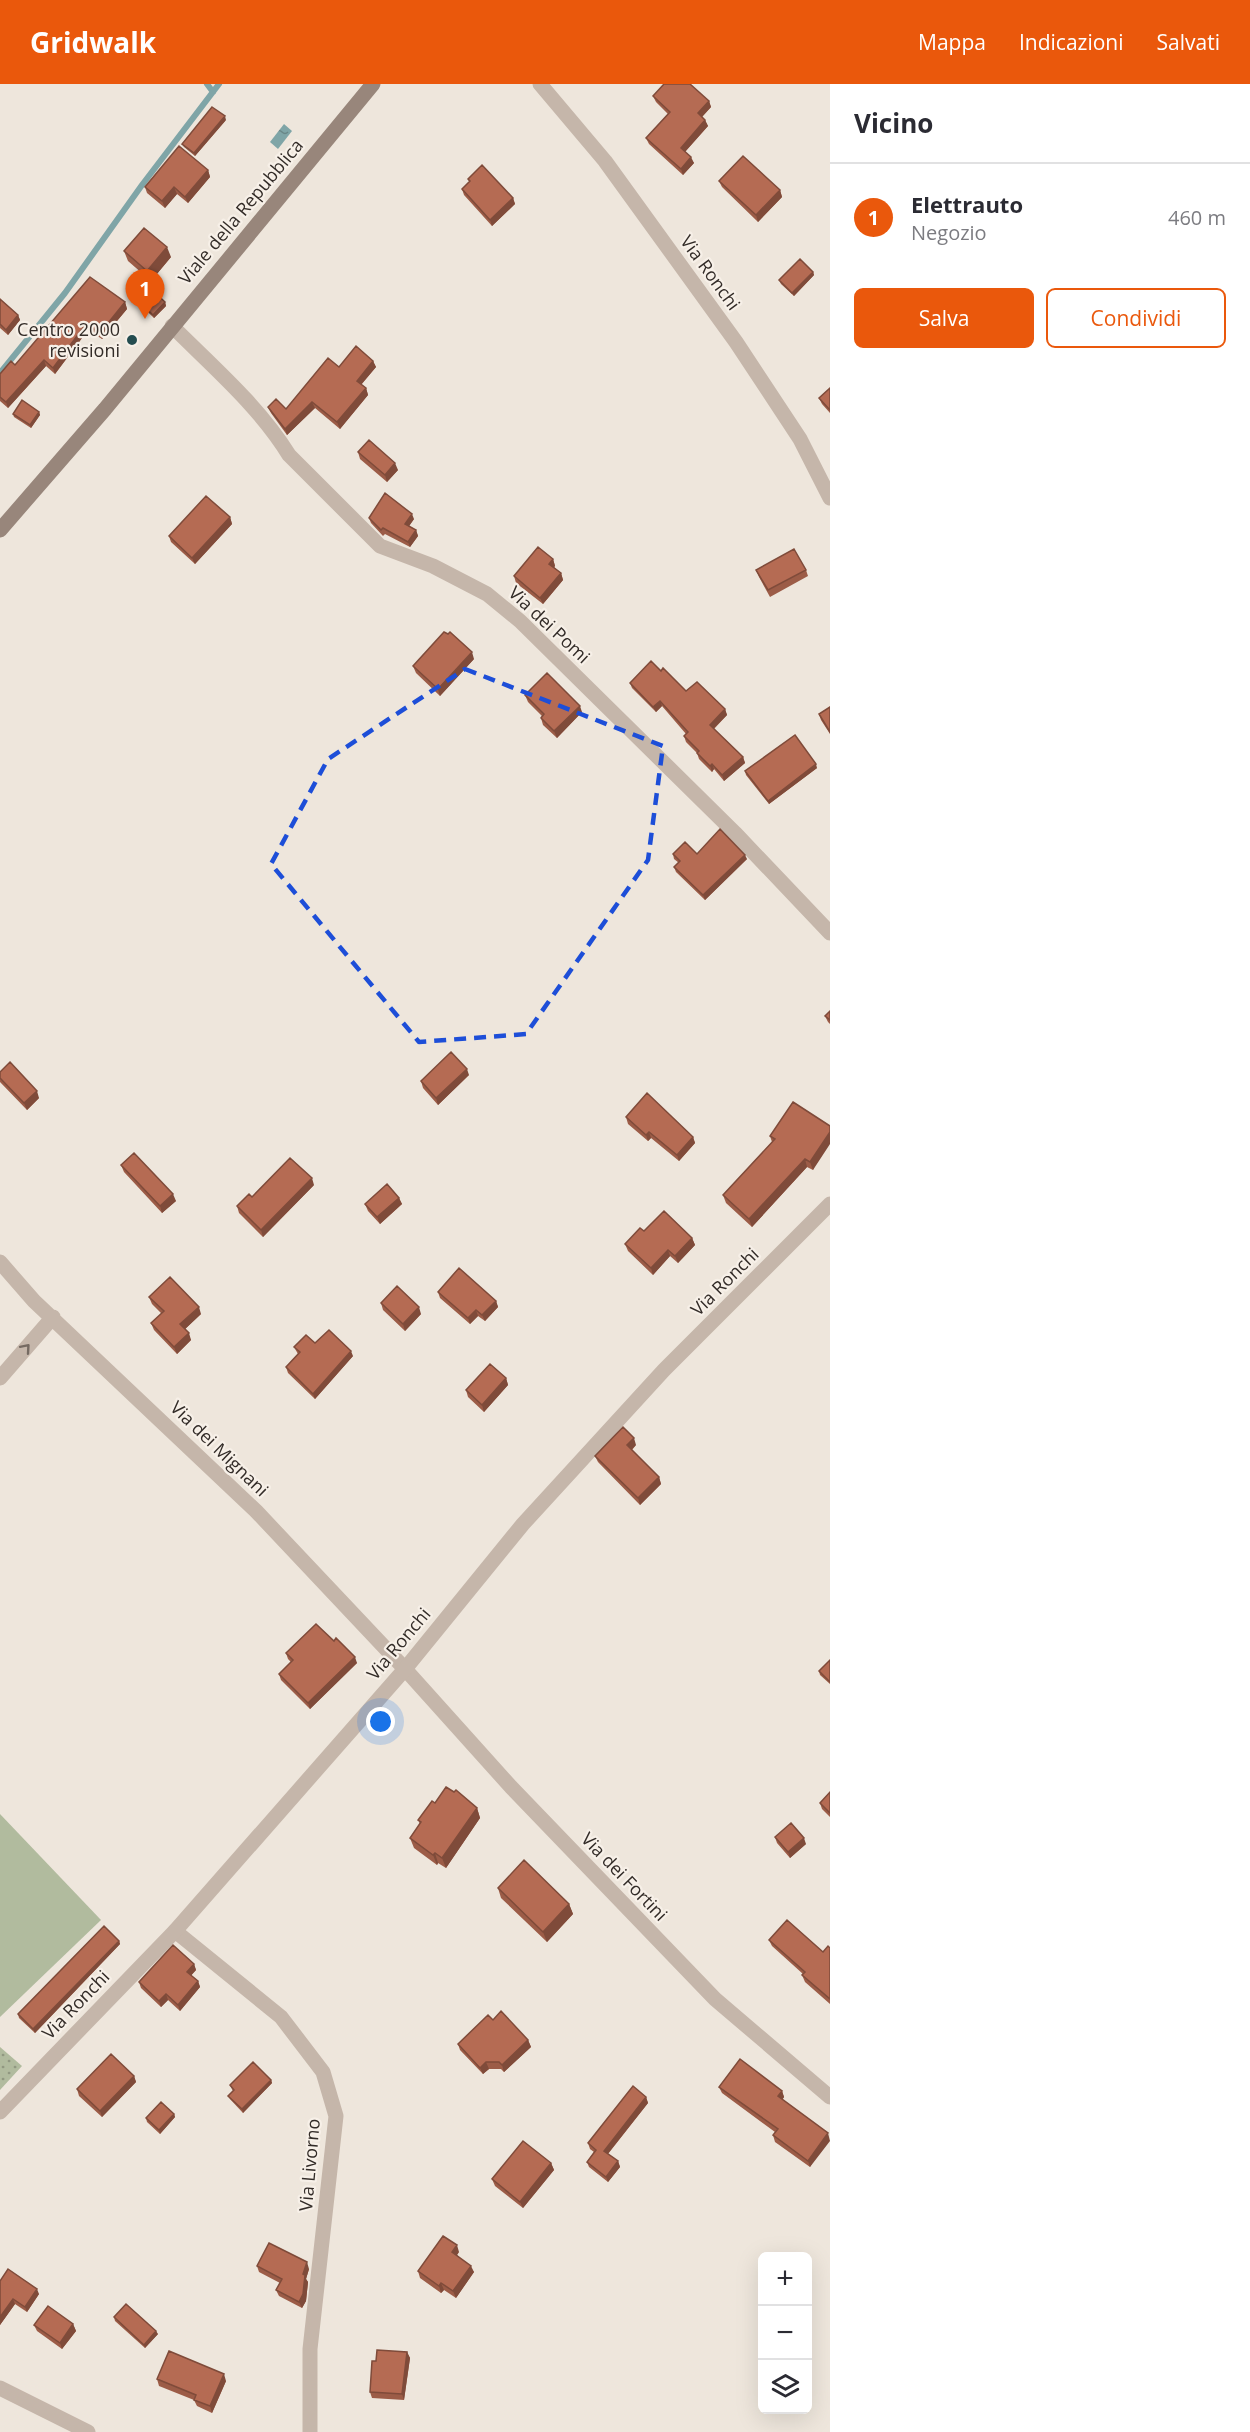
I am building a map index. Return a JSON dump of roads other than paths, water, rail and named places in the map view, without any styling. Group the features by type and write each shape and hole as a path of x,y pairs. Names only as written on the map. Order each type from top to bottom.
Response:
{"main road":[{"name":"Viale della Repubblica","path":"0,531 105,409 373,84"}],"street":[{"name":"Via Ronchi","path":"540,84 605,161 736,342 800,440 830,498"},
{"name":"Via dei Pomi","path":"172,326 258,413 279,438 289,455 380,546 433,566 487,594 519,621 735,833 830,933"},
{"name":"Via Ronchi","path":"0,2112 175,1931 405,1669 539,1506 664,1370 830,1204"},
{"name":"Via dei Mignani","path":"0,1262 34,1300 256,1511 405,1669"},
{"path":"0,1378 53,1317"},
{"name":"Via dei Fortini","path":"405,1669 511,1787 715,1999 830,2097"},
{"name":"Via Livorno","path":"175,1931 281,2017 323,2072 336,2116 310,2349 309,2432"},
{"path":"0,2388 88,2432"}],"water":[{"path":"284,124 292,131 278,149 270,142"}],"waterway":[{"path":"207,84 213,92"},
{"path":"0,373 65,293 142,185 219,84"}],"place":[{"name":"Elettrauto","path":"145,319"},
{"name":"Centro 2000 revisioni","path":"132,340"}]}
